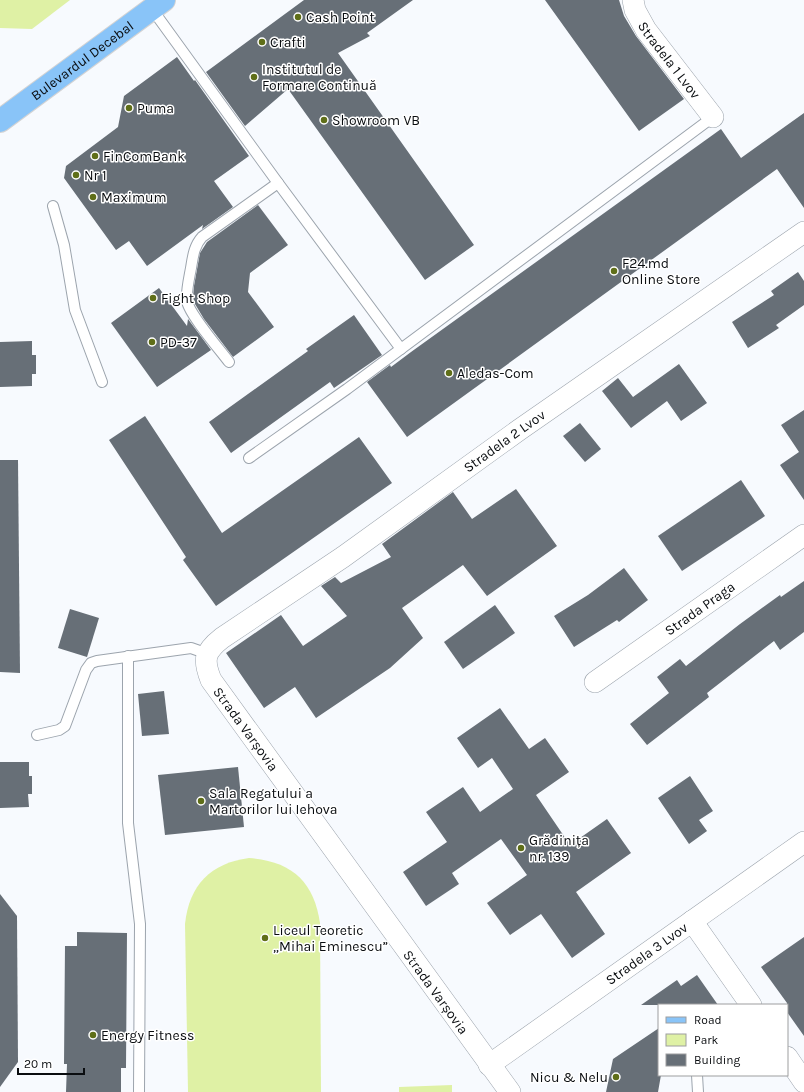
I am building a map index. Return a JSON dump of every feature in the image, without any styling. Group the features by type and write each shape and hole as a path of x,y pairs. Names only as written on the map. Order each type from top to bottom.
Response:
{"main road":[{"name":"Bulevardul Decebal","path":"0,121 159,3"}],"street":[{"name":"Stradela 1 Lvov","path":"633,0 635,10 646,30 713,117"},
{"name":"Stradela 2 Lvov","path":"208,654 212,645 343,557 519,430 804,232"},
{"name":"Strada Praga","path":"595,682 804,535"},
{"name":"Strada Varșovia","path":"208,654 205,666 211,680 510,1092"},
{"name":"Stradela 3 Lvov","path":"490,1065 804,842"},
{"path":"692,921 750,1004"},
{"path":"788,1058 804,1082"}],"lane":[{"path":"159,3 278,183 401,349"},
{"path":"249,458 347,389 713,117"},
{"path":"229,362 193,315 187,303 187,292 194,249 197,242 202,237 278,183"},
{"path":"53,206 64,245 76,310 102,382"},
{"path":"37,735 59,730 65,726 86,670 90,664 97,661 128,656 191,648 208,654"},
{"path":"128,656 128,823 140,924 139,1092"},
{"path":"697,1076 698,1092"}],"green space":[{"path":"0,0 70,0 32,29 0,28"},
{"path":"249,858 264,860 289,869 306,885 317,909 320,923 321,1092 188,1092 185,924 187,910 191,898 204,878 224,865"},
{"path":"452,1085 452,1092 399,1092 399,1087"}],"building":[{"path":"304,0 413,0 367,33 370,36 338,53 474,245 425,280 288,89 245,126 206,72"},
{"path":"545,0 619,0 624,16 636,36 684,99 639,131"},
{"path":"177,57 249,156 214,181 233,207 202,229 203,225 147,266 129,241 116,250 64,178 66,166 118,127 124,96"},
{"path":"804,113 804,208 777,169 407,437 367,382 390,365 391,367 721,129 741,158"},
{"path":"258,205 288,245 250,273 248,292 274,327 233,357 204,319 195,304 193,297 194,286 200,253 207,242"},
{"path":"798,272 804,281 804,305 776,325 779,328 748,348 732,322 774,295 771,291"},
{"name":"PD-37","path":"159,288 187,326 188,319 211,350 157,387 111,323"},
{"path":"354,315 382,355 334,388 330,382 231,453 209,422 308,351 306,349"},
{"path":"32,341 32,355 36,355 36,374 32,374 32,386 0,387 0,342"},
{"path":"679,364 707,403 681,421 667,401 631,428 602,391 618,378 633,397"},
{"path":"804,410 804,500 780,465 799,452 781,425"},
{"path":"145,416 222,533 359,437 392,483 216,606 183,560 186,557 109,440"},
{"path":"580,423 601,449 585,462 563,436"},
{"path":"0,460 18,460 20,673 0,672"},
{"path":"741,480 765,516 682,571 658,536"},
{"path":"516,489 557,546 487,596 463,565 402,608 423,638 390,668 316,718 295,687 264,708 226,653 281,615 303,646 347,616 321,586 335,577 341,583 391,557 382,544 453,492 472,519"},
{"path":"624,568 648,600 619,622 617,620 574,647 554,616 588,595"},
{"path":"804,581 804,632 780,650 774,641 707,693 709,697 647,745 630,724 669,693 657,677 680,659 686,666 780,595 781,597"},
{"path":"495,605 515,633 463,669 444,642"},
{"path":"70,609 99,618 87,657 58,648"},
{"path":"164,691 169,734 142,736 138,694"},
{"path":"500,708 529,749 545,738 569,772 536,795 570,845 607,819 631,853 576,892 605,934 572,958 541,914 510,935 487,903 527,875 501,839 452,873 459,884 426,906 403,872 447,842 426,812 463,787 480,812 513,789 492,758 478,768 457,738"},
{"path":"0,762 29,762 29,776 32,776 32,794 28,794 29,807 0,808"},
{"name":"Sala Regatului a Martorilor lui Iehova","path":"238,767 244,827 165,835 158,775"},
{"path":"690,776 713,811 699,820 707,831 689,844 658,798"},
{"path":"0,894 17,916 18,1062 0,1087"},
{"path":"77,932 127,933 126,1068 121,1068 121,1092 66,1092 67,1064 64,1064 65,946 77,946"},
{"path":"804,937 804,1036 788,1013 788,1004 761,967"},
{"path":"697,975 717,1004 641,1005 677,980 681,986"},
{"path":"658,1029 658,1076 661,1076 658,1092 606,1092 613,1059"}],"place":[{"name":"Cash Point","path":"298,17"},
{"name":"Crafti","path":"262,42"},
{"name":"Institutul de Formare Continuă","path":"254,77"},
{"name":"Puma","path":"129,108"},
{"name":"Showroom VB","path":"324,120"},
{"name":"FinComBank","path":"95,156"},
{"name":"Nr 1","path":"76,175"},
{"name":"Maximum","path":"93,197"},
{"name":"F24.md Online Store","path":"614,271"},
{"name":"Fight Shop","path":"153,298"},
{"name":"PD-37","path":"152,342"},
{"name":"Aledas-Com","path":"449,373"},
{"name":"Sala Regatului a Martorilor lui Iehova","path":"201,801"},
{"name":"Grădinița nr. 139","path":"521,848"},
{"name":"Liceul Teoretic „Mihai Eminescu”","path":"265,938"},
{"name":"Energy Fitness","path":"93,1035"},
{"name":"Nicu & Nelu","path":"616,1077"}]}
